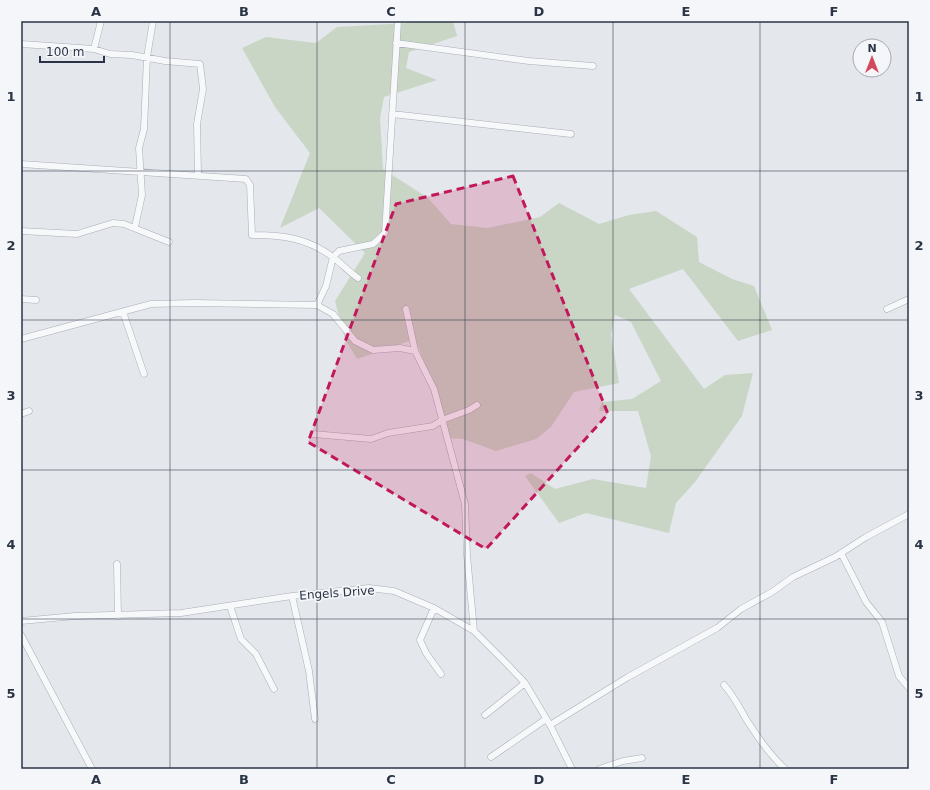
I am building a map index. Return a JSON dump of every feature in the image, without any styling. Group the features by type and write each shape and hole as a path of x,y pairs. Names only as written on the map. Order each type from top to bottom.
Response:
{"street":[{"path":"94,49 101,21"},
{"path":"135,228 142,195 139,171 140,148 144,129 145,92 148,75 147,57 153,21"},
{"path":"317,305 326,286 333,258 339,251 373,244 385,233 398,21"},
{"path":"396,43 529,61 593,66"},
{"path":"21,44 94,49 110,54 147,57 165,61 198,63 201,66 202,89 197,124 198,174"},
{"path":"392,114 571,134"},
{"path":"21,164 198,174 246,179 250,185 252,235 278,235 305,241 333,258 358,278"},
{"path":"21,231 77,234 113,223 124,224 169,242"},
{"path":"21,299 36,300"},
{"path":"887,309 909,299"},
{"path":"21,339 151,304 170,302 317,305 333,314 355,341 373,350 400,348 415,351"},
{"path":"406,309 415,351 434,389 464,504 474,631"},
{"path":"123,312 144,374"},
{"path":"313,434 372,439 388,433 433,426 442,420 469,410 477,405"},
{"path":"21,414 29,411"},
{"path":"550,725 628,677 717,628 741,609 772,592 793,577 841,554 866,537 909,514"},
{"path":"841,554 866,602 882,622 899,676 909,688"},
{"path":"117,564 118,616"},
{"name":"Engels Drive","path":"21,621 75,616 118,616 181,613 292,596 369,588 394,591 434,608 474,631 525,682 550,725 572,769"},
{"path":"292,596 309,671 315,719"},
{"path":"230,606 241,639 256,654 274,689"},
{"path":"434,608 420,640 426,653 440,674"},
{"path":"21,635 91,768"},
{"path":"485,715 525,682"},
{"path":"724,685 734,696 770,756 785,769"},
{"path":"491,757 546,720"},
{"path":"599,769 623,761 642,758"}],"highlighted area":[{"path":"513,176 608,414 486,549 308,442 396,204"}],"green space":[{"path":"412,21 453,21 457,36 409,52 406,68 437,80 384,97 380,118 383,169 428,198 451,224 487,228 540,217 559,203 599,224 629,215 656,211 697,237 699,262 732,279 754,286 772,330 738,341 683,269 629,289 704,389 725,375 753,373 742,416 695,482 676,503 669,533 586,513 559,523 525,476 531,473 555,489 593,479 646,488 651,456 638,411 599,411 602,402 632,399 661,381 631,322 615,315 611,335 619,383 574,392 551,427 536,439 496,451 463,439 444,438 430,377 415,339 357,359 345,339 335,301 365,253 319,208 280,228 310,153 275,107 242,48 266,37 316,43 337,27 408,23"}]}
